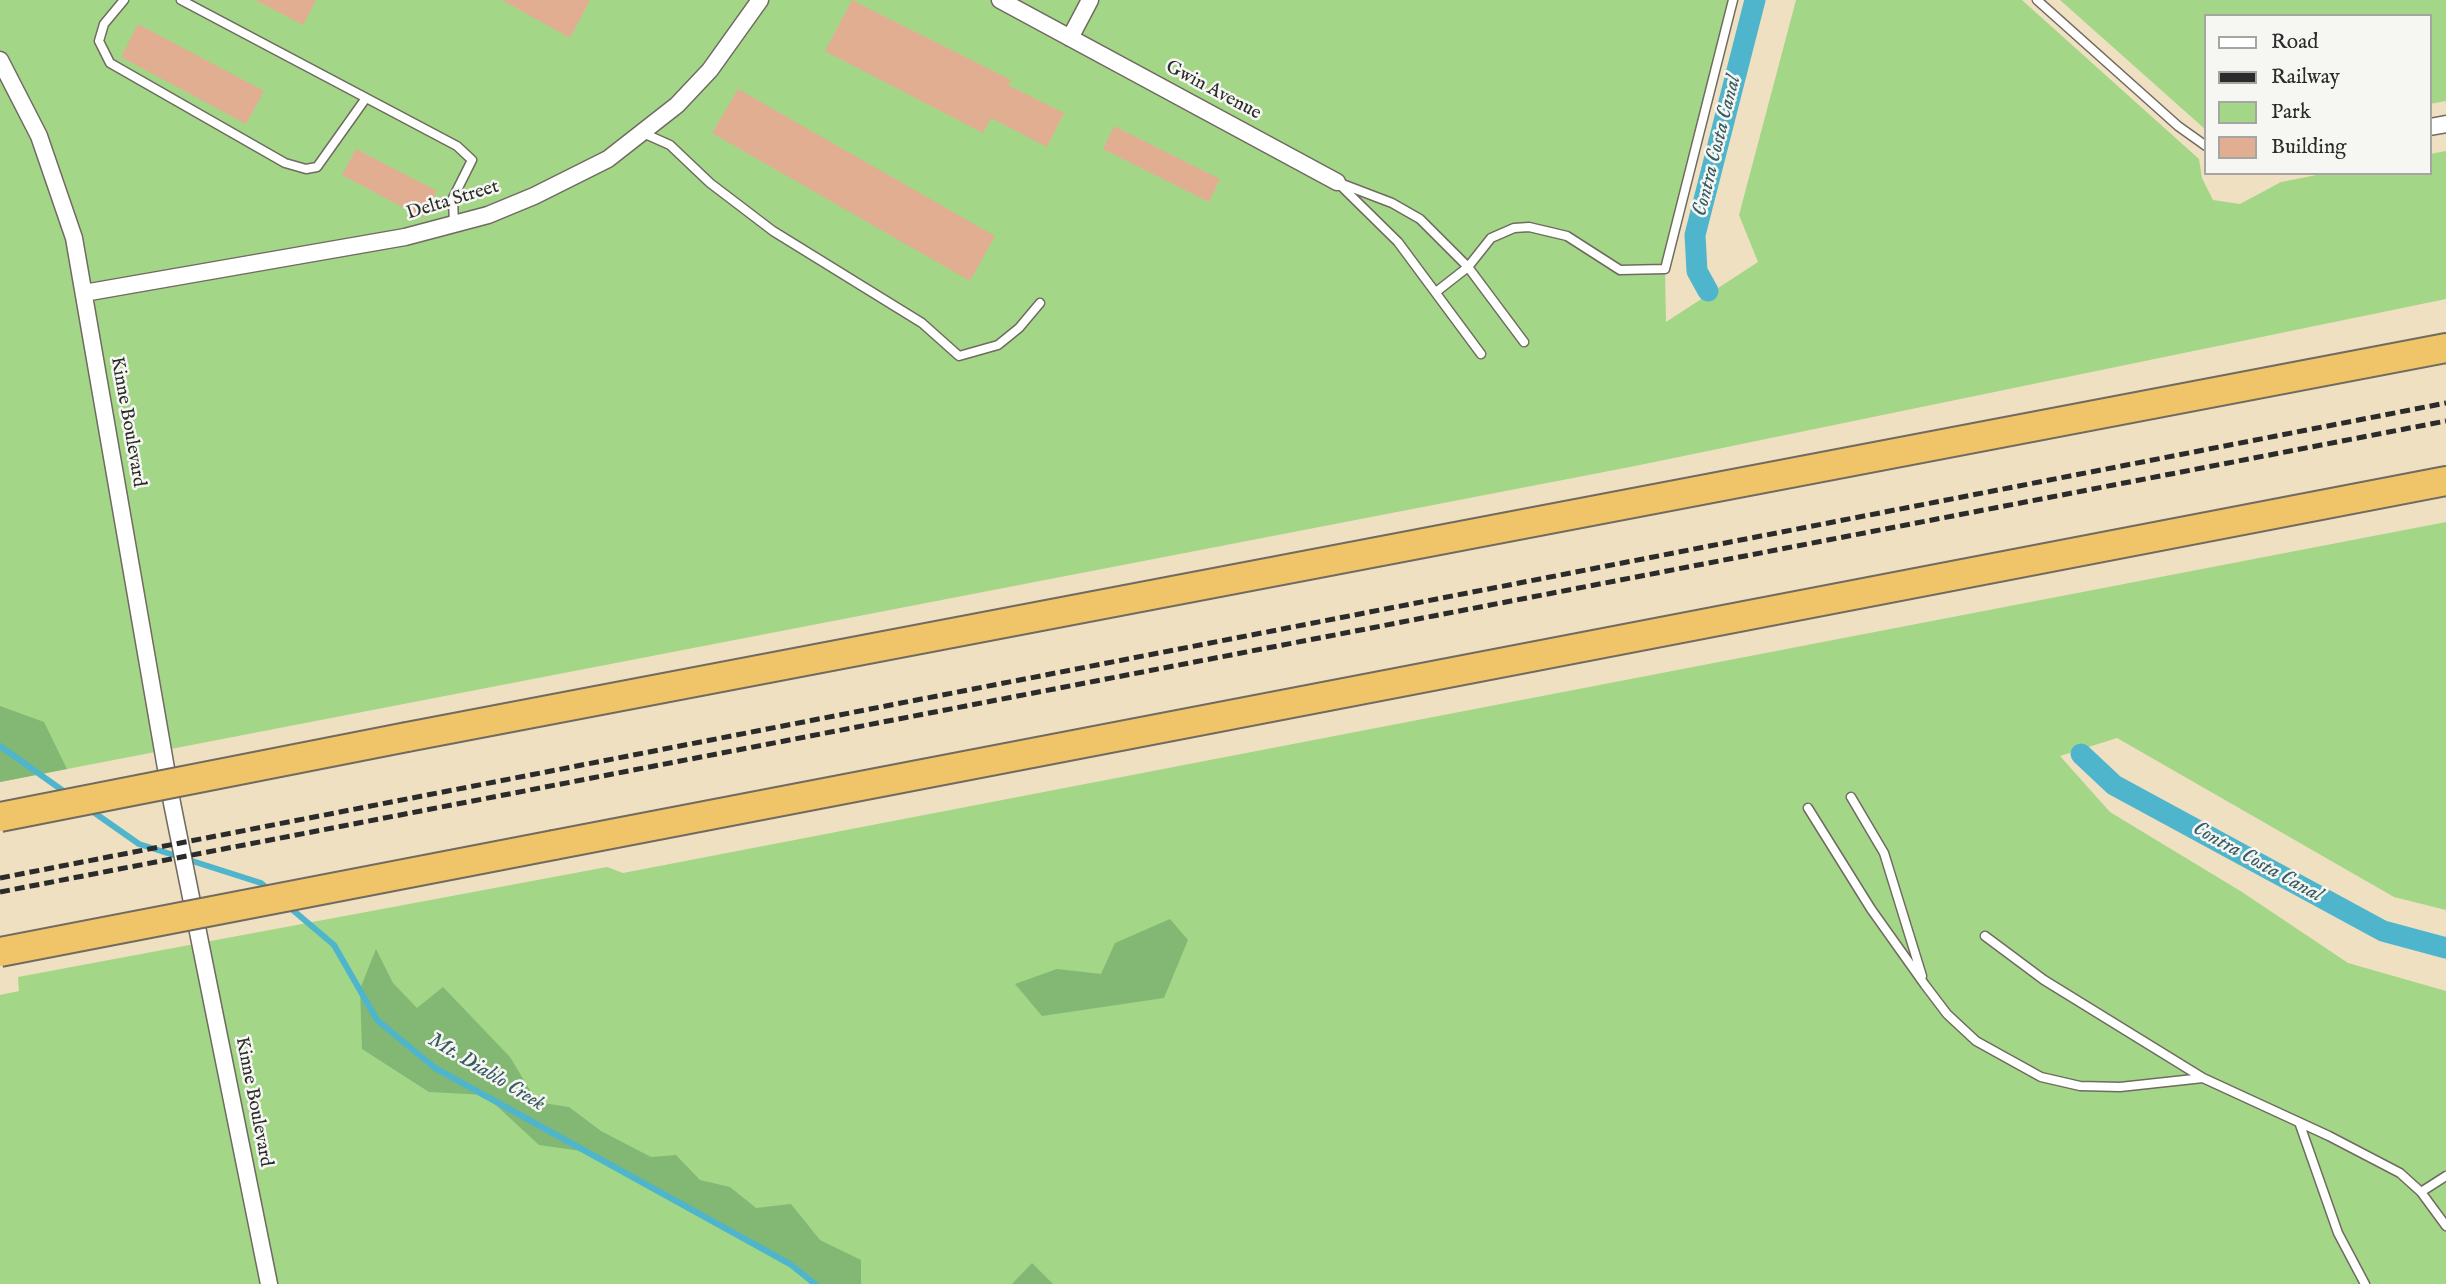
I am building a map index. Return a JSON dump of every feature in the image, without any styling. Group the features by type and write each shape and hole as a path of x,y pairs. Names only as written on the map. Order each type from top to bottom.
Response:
{"highway":[{"path":"2322,372 2446,339"},
{"path":"0,817 2446,348"},
{"path":"0,952 2446,481"}],"street":[{"name":"Delta Street","path":"84,293 405,237 488,215 574,179 643,133 677,105 710,70 760,0"},
{"name":"Gwin Avenue","path":"1000,0 1336,182"},
{"path":"1070,38 1090,0"},
{"name":"Kinne Boulevard","path":"0,61 39,136 58,184 74,238 172,803 269,1284"}],"lane":[{"path":"124,0 104,24 99,41 110,63 285,163 306,169 317,167 366,98"},
{"path":"181,0 457,146 472,160 453,198 454,225"},
{"path":"1436,292 1468,267 1491,238 1514,228 1529,227 1567,236 1620,270 1665,269 1734,0"},
{"path":"2037,0 2178,126 2204,145"},
{"path":"643,133 670,145 710,183 773,231 922,323 958,356 998,345 1019,328 1040,303"},
{"path":"1336,182 1392,203 1420,219 1468,267 1524,342"},
{"path":"1336,182 1398,242 1480,354"},
{"path":"1851,797 1884,853 1925,985"},
{"path":"1808,808 1871,909 1925,985 1947,1014 1976,1041 2041,1077 2080,1086 2120,1087 2203,1078"},
{"path":"1984,936 2044,980 2203,1078 2380,1161 2421,1192 2446,1226"},
{"path":"2300,1122 2339,1233 2365,1284"},
{"path":"2421,1192 2446,1176"}],"green space":[{"path":"0,0 1733,0 1665,269 1666,322 1758,262 1739,215 1796,0 2022,0 2199,159 2202,178 2213,200 2240,204 2281,182 2317,175 2432,175 2432,154 2446,151 2446,299 1635,466 0,782"},
{"path":"2060,0 2446,0 2446,101 2432,104 2432,14 2204,14 2204,128"},
{"path":"2446,522 2446,910 2394,897 2117,738 2060,756 2110,812 2242,892 2348,963 2446,991 2446,1284 0,1284 0,995 19,991 18,977 607,867 623,873"},
{"path":"0,706 44,722 67,769 0,782"},
{"path":"1170,919 1188,940 1164,998 1042,1016 1015,984 1057,969 1101,974 1115,943"},
{"path":"376,949 393,983 417,1008 443,987 510,1057 537,1102 569,1107 601,1131 651,1157 676,1155 700,1180 730,1187 756,1208 791,1204 820,1240 861,1260 861,1284 815,1284 790,1264 588,1152 539,1145 485,1095 429,1092 362,1049 360,989"},
{"path":"1032,1263 1053,1284 1012,1284"}],"building":[{"path":"255,0 316,0 303,25"},
{"path":"502,0 590,0 570,38"},
{"path":"852,0 1011,80 1008,85 1064,113 1047,147 991,118 983,133 825,51"},
{"path":"138,24 264,91 246,124 121,57"},
{"path":"738,89 995,236 970,281 712,133"},
{"path":"1114,126 1220,179 1209,202 1103,149"},
{"path":"356,149 437,191 423,218 342,175"}],"waterway":[{"name":"Contra Costa Canal","path":"1708,291 1697,271 1695,235 1755,0"},
{"name":"Mt. Diablo Creek","path":"0,746 69,795"},
{"name":"Contra Costa Canal","path":"2081,754 2114,785 2383,931 2446,948"},
{"name":"Mt. Diablo Creek","path":"89,809 139,844 261,883 269,890"},
{"name":"Mt. Diablo Creek","path":"288,906 334,945 377,1020 435,1068 790,1264 815,1284"}],"railway":[{"path":"0,878 2446,403"},
{"path":"0,892 2446,421"}]}
